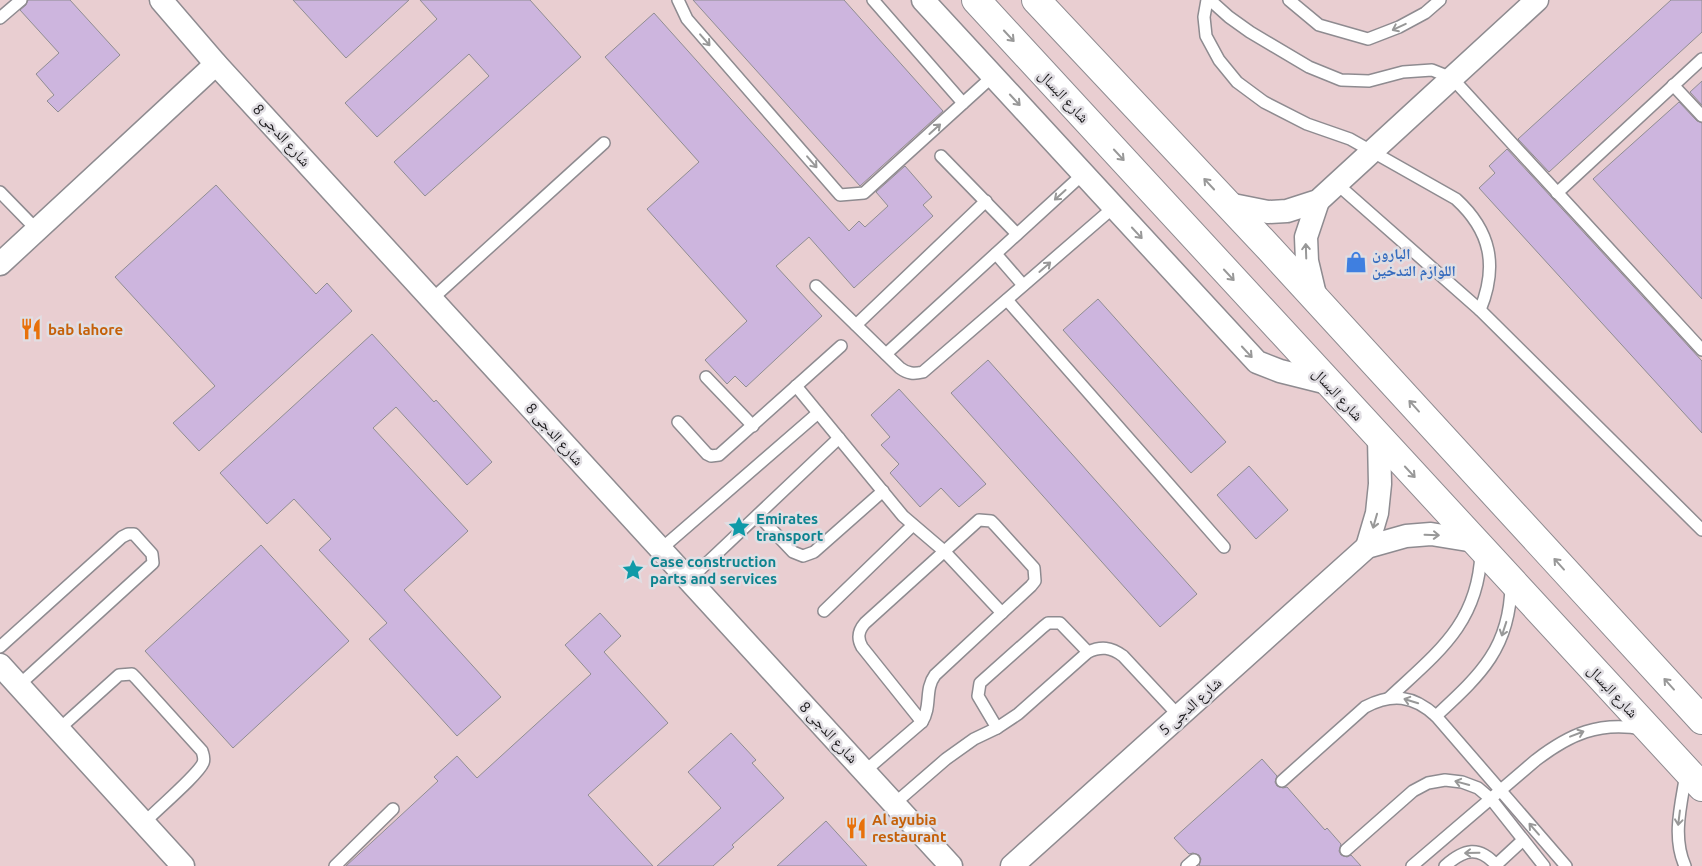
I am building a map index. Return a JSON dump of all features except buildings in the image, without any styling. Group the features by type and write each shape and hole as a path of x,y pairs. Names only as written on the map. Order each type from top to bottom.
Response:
{"street":[{"name":"شارع الدجى 8","path":"161,0 216,64 952,866"},
{"path":"923,0 1256,362 1328,383"},
{"name":"شارع البسال","path":"976,0 1694,778"},
{"path":"1228,204 1268,212 1287,211 1318,201 1537,0"},
{"path":"1045,5 1702,720"},
{"path":"0,264 216,64"},
{"path":"1316,299 1306,261 1306,237 1318,201"},
{"path":"1367,547 1377,513 1380,484 1379,438"},
{"name":"شارع الدجى 5","path":"1012,866 1367,547 1406,536 1431,534 1478,545"},
{"path":"0,664 183,866"}],"lane":[{"path":"0,18 21,0"},
{"path":"678,0 687,19 840,195 864,193 993,76"},
{"path":"873,0 963,103"},
{"path":"1480,310 1487,294 1490,268 1486,241 1469,211 1456,199 1372,151 1350,139 1307,124 1273,106 1237,82 1219,60 1206,36 1204,17 1208,0 1250,32 1309,67 1342,80 1370,81 1403,72 1432,70 1452,78 1702,350"},
{"path":"1289,0 1319,26 1368,39 1399,27 1425,13 1440,0"},
{"path":"1557,193 1702,59"},
{"path":"1674,85 1702,116"},
{"path":"432,299 604,143"},
{"path":"941,156 1017,234"},
{"path":"886,354 1083,174"},
{"path":"1336,184 1480,310 1702,530"},
{"path":"0,192 37,230"},
{"path":"856,325 986,201"},
{"path":"816,286 907,373 924,372 1114,207"},
{"path":"996,254 1024,286"},
{"path":"1007,300 1224,547"},
{"path":"678,422 704,451 711,456 720,455 841,346"},
{"path":"706,377 753,426"},
{"path":"796,386 913,525 944,551 1002,613"},
{"path":"661,549 818,413"},
{"path":"689,580 839,438"},
{"path":"758,515 793,552 804,556 814,552 883,491"},
{"path":"865,771 922,722 928,709 928,691 932,680 939,672 1035,581 1034,568 990,521 979,520 864,623 858,635 862,647 922,722"},
{"path":"824,611 913,525"},
{"path":"0,647 128,534 134,534 152,554 153,563 19,685"},
{"path":"1389,698 1438,653 1462,622 1471,605 1481,568 1478,545"},
{"path":"1436,716 1475,678 1493,655 1507,620 1511,600 1511,581"},
{"path":"997,728 978,696 980,683 1043,627 1048,623 1060,623 1088,652"},
{"path":"894,804 946,759 974,739 997,728 1018,714 1088,652 1096,648 1106,647 1115,650 1123,656 1179,716"},
{"path":"58,729 119,675 132,674 143,686 202,751 204,759 202,765 193,775 144,823"},
{"path":"1282,781 1365,707 1376,701 1389,698 1415,701 1426,707 1436,716 1566,866"},
{"path":"1412,866 1554,745 1590,729 1610,726 1630,727 1649,731"},
{"path":"1685,866 1678,835 1694,778"},
{"path":"1346,850 1413,791 1428,783 1445,780 1462,782 1478,788 1491,799 1544,866"},
{"path":"334,866 393,809"},
{"path":"1445,866 1456,857 1470,852 1485,854 1497,865 1523,840"},
{"path":"1427,853 1440,866"}],"shaded area":[{"path":"0,0 1702,0 1702,866 0,866"}],"place":[{"name":"البارون اللوازم التدخين","path":"1356,262"},
{"name":"bab lahore","path":"31,329"},
{"name":"Emirates transport","path":"739,527"},
{"name":"Case construction parts and services","path":"633,570"},
{"name":"Al ayubia restaurant","path":"856,828"}]}
